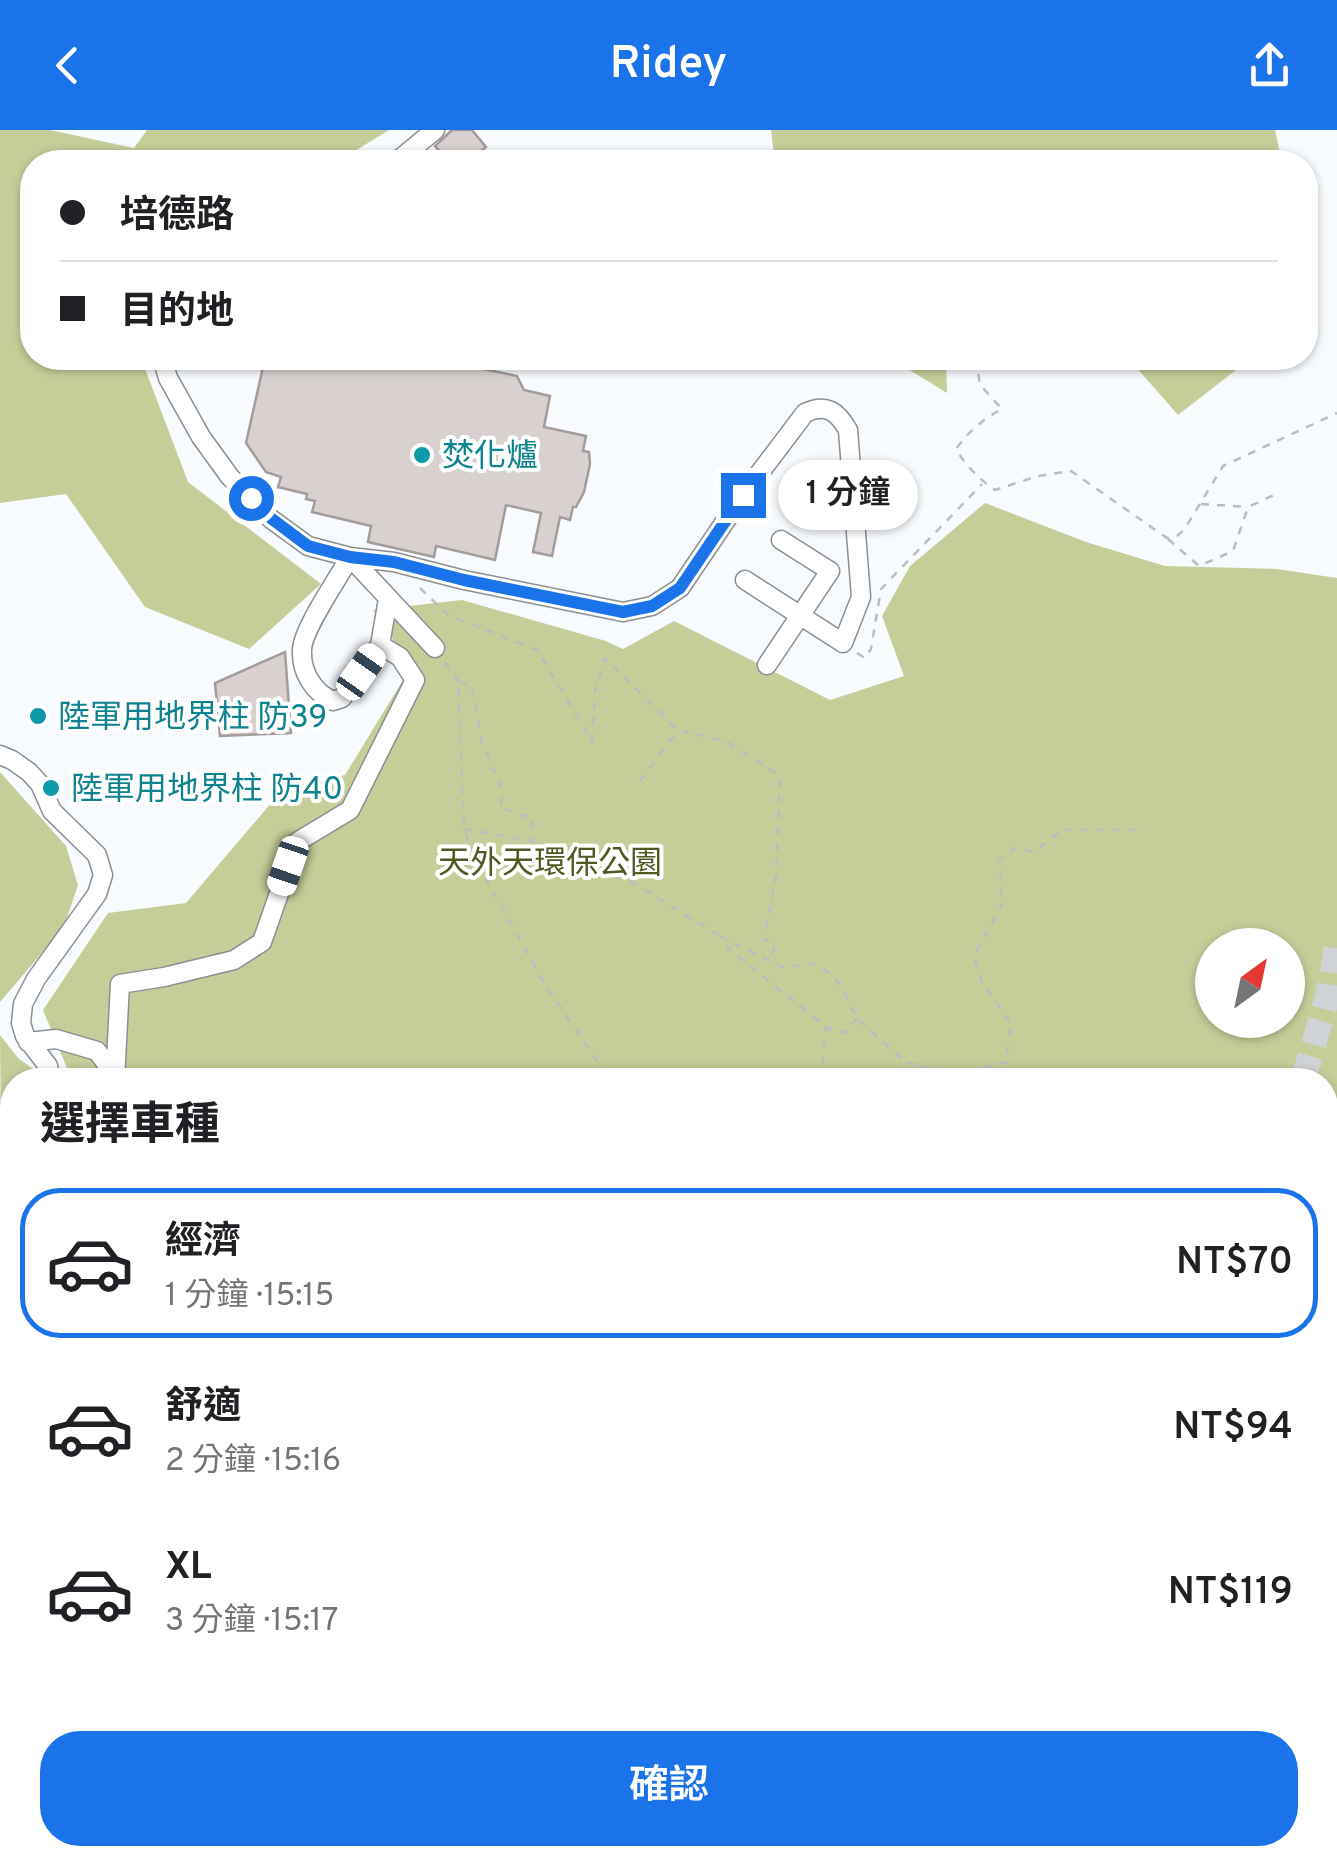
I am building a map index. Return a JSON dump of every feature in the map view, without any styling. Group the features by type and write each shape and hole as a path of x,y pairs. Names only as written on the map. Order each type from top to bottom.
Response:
{"street":[{"path":"411,150 435,130"},
{"path":"166,370 201,437 230,477 272,519 308,546 623,612 652,606 680,588 805,412 828,408 840,416 848,430 860,578 861,597 844,644 744,580"},
{"path":"767,665 830,571 781,540"},
{"path":"350,557 435,648"},
{"path":"350,557 306,634 302,649 307,678 321,696 333,702 342,698 380,645 388,600"},
{"path":"116,1068 120,984 234,960 262,942 297,842 350,810 416,680 400,657 380,645"},
{"path":"0,755 29,772 40,784 52,810 97,856 104,875 96,894 23,1004 21,1023 28,1042 48,1068"},
{"path":"28,1042 56,1040 98,1051 109,1068"}],"path":[{"path":"978,370 980,385 1002,409 967,434 956,448 965,464 996,490 1038,476 1071,471 1167,538 1199,566 1234,551 1248,507"},
{"path":"1167,538 1184,530 1222,466 1337,414"},
{"path":"844,644 865,658 871,649 881,589 984,482"},
{"path":"1200,504 1248,507 1274,495"},
{"path":"421,588 448,615 538,650 592,740 595,692 605,658 678,730 726,741 780,776 776,876 764,939 775,946 771,959"},
{"path":"435,648 458,680 472,688 482,744 502,790 501,808 532,818 531,842"},
{"path":"458,680 464,829 478,866 544,983 602,1068"},
{"path":"640,780 678,730"},
{"path":"464,829 593,858 721,937 782,966 813,964 830,973 857,1018 905,1062 927,1068"},
{"path":"985,1068 1006,1062 1012,1024 982,982 974,956 1002,905 1000,860 1015,848 1034,852 1061,830 1145,830"},
{"path":"721,937 729,949 826,1027 844,1033 857,1018"},
{"path":"822,1068 826,1027"}],"green space":[{"path":"0,130 50,130 134,148 147,130 389,130 356,150 20,150 20,370 146,370 188,482 321,584 249,649 145,607 66,494 0,503"},
{"path":"771,130 1275,130 1279,150 774,150"},
{"path":"910,370 946,370 947,393"},
{"path":"1139,370 1236,370 1178,415"},
{"name":"天外天環保公園","path":"985,503 1086,542 1165,566 1277,569 1337,578 1337,1068 67,1068 43,1010 108,913 186,903 284,788 345,775 411,667 373,610 462,600 623,649 674,621 830,700 904,676 882,616 910,566"},
{"path":"0,772 66,846 78,885 64,927 0,1002"},
{"path":"0,1035 18,1058 32,1068 0,1068"}],"building":[{"path":"452,130 472,130 486,147 439,150 435,146"},
{"name":"焚化爐","path":"262,370 488,370 517,376 524,390 550,396 544,427 586,436 583,451 589,452 590,464 584,492 573,507 570,520 560,517 552,556 533,552 541,513 506,505 495,560 436,546 434,557 368,542 371,526 312,512 315,501 306,499 307,494 278,487 281,477 266,472 246,443"},
{"path":"285,652 291,733 220,736 215,683"}],"tunnel":[{"path":"1307,1068 1328,995 1337,945"}],"place":[{"name":"焚化爐","path":"422,455"},
{"name":"陸軍用地界柱 防39","path":"38,716"},
{"name":"陸軍用地界柱 防40","path":"51,788"}],"route":[{"path":"251,498 284,530 308,546 623,612 652,606 680,588 743,495"}]}
